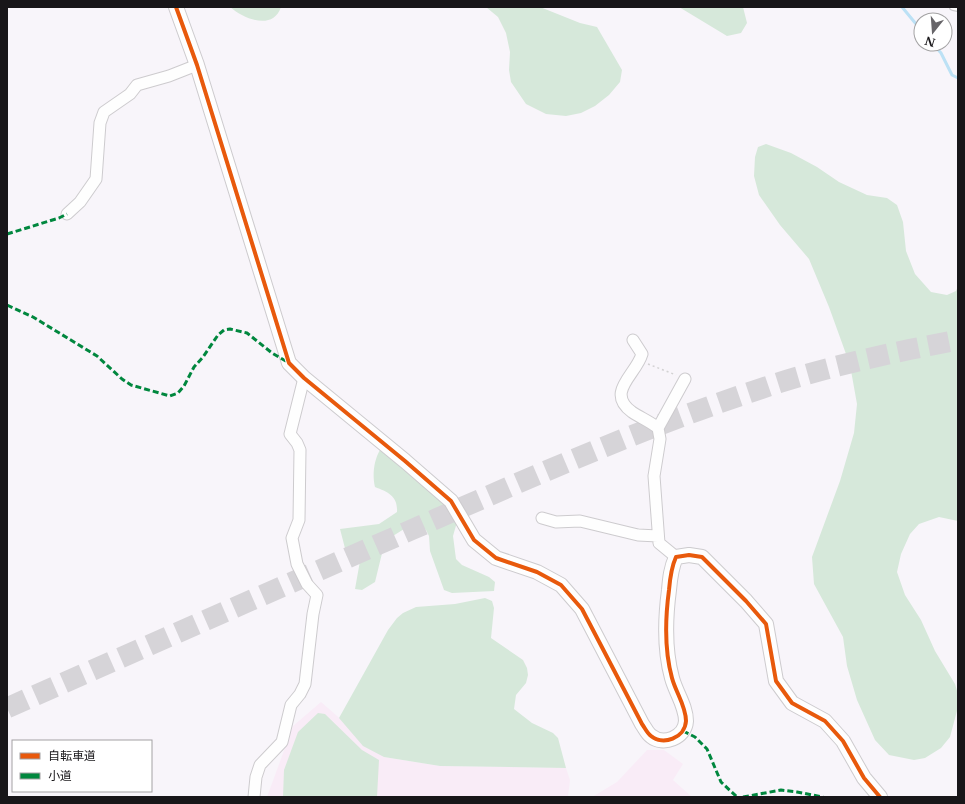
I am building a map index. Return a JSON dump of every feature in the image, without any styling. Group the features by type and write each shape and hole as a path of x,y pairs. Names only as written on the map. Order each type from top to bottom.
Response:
{"street":[{"path":"176,7 197,65 289,363 304,378 406,461 451,501 474,540 496,558 537,572 561,585 582,609 642,724 652,737 665,741 675,738 683,731 686,722 684,707 672,679 666,645 665,620 672,566 676,557"},
{"path":"67,214 80,202 96,179 100,124 104,112 130,94 137,85 169,76 197,65"},
{"path":"633,340 642,354 640,361 622,388 621,395 623,405 633,413 650,421 658,428 660,439 654,476 659,543 676,557 689,555 702,556 746,601 766,624 776,681 792,703 825,721 843,741 864,778 880,797"},
{"path":"254,797 256,777 260,764 282,742 290,705 300,694 305,684 313,614 316,606 317,595 307,584 296,564 292,538 299,520 300,450 290,434 304,378"},
{"path":"658,428 685,379"},
{"path":"542,518 556,522 580,521 638,535 658,536"}],"lane":[{"path":"953,7 958,8"}],"path":[{"path":"640,361 685,379"}],"shaded area":[{"path":"321,702 384,757 440,766 566,768 570,780 568,797 267,797 293,726"},
{"path":"647,750 664,750 683,764 673,780 692,797 592,797 617,782"}],"green space":[{"path":"230,7 281,7 272,19 265,21 250,19"},
{"path":"486,7 540,7 580,23 597,27 622,70 620,82 609,95 595,106 581,113 566,116 546,114 526,104 511,82 509,70 510,52 506,33 498,17"},
{"path":"679,7 743,7 747,23 741,33 727,36"},
{"path":"766,144 791,153 817,167 839,182 867,195 887,198 897,205 903,222 906,251 915,274 931,292 947,295 956,291 958,286 958,521 939,517 919,524 910,534 901,554 897,572 905,595 921,620 935,651 955,684 958,694 958,707 950,737 941,748 925,758 914,760 889,755 875,740 857,700 847,666 843,637 814,584 812,557 840,481 854,433 857,404 850,365 829,307 809,259 780,225 759,195 754,176 755,157 758,147"},
{"path":"380,450 434,484 457,522 453,536 456,559 462,565 489,577 495,582 494,591 452,593 444,590 430,551 429,536 426,530 420,526 404,529 385,541 375,582 362,590 355,589 360,561 347,556 340,529 379,524 397,512 394,498 388,493 375,487 374,468 376,458"},
{"path":"485,598 492,601 494,608 491,638 523,660 527,668 528,675 526,683 516,695 514,709 532,723 553,733 558,738 566,768 440,766 384,757 363,746 339,718 388,630 397,618 403,613 416,607 455,604"},
{"path":"318,713 325,714 362,750 379,760 377,797 283,797 284,770 298,732"}],"waterway":[{"path":"902,7 913,20"},
{"path":"940,52 952,75 958,78"}],"tunnel":[{"path":"7,708 581,456 667,422 804,375 906,350 958,340"}],"marked path":[{"path":"7,234 59,218 67,214"},
{"path":"7,305 33,317 97,356 122,379 131,385 170,396 178,393 184,386 194,367 218,335 224,330 230,329 247,333 272,353 289,363"},
{"path":"683,731 695,737 707,749 721,782 737,797"},
{"path":"743,797 781,790 823,797"}],"cycle path":[{"path":"176,7 197,65 289,363 304,378 451,501 474,540 496,558 537,572 561,585 582,609 642,724 647,732 656,739 673,739 682,732 686,721 683,705 669,667 666,645 667,612 672,569 676,557 689,555 702,557 746,601 766,624 776,681 792,703 825,721 843,741 864,778 880,797"}]}
